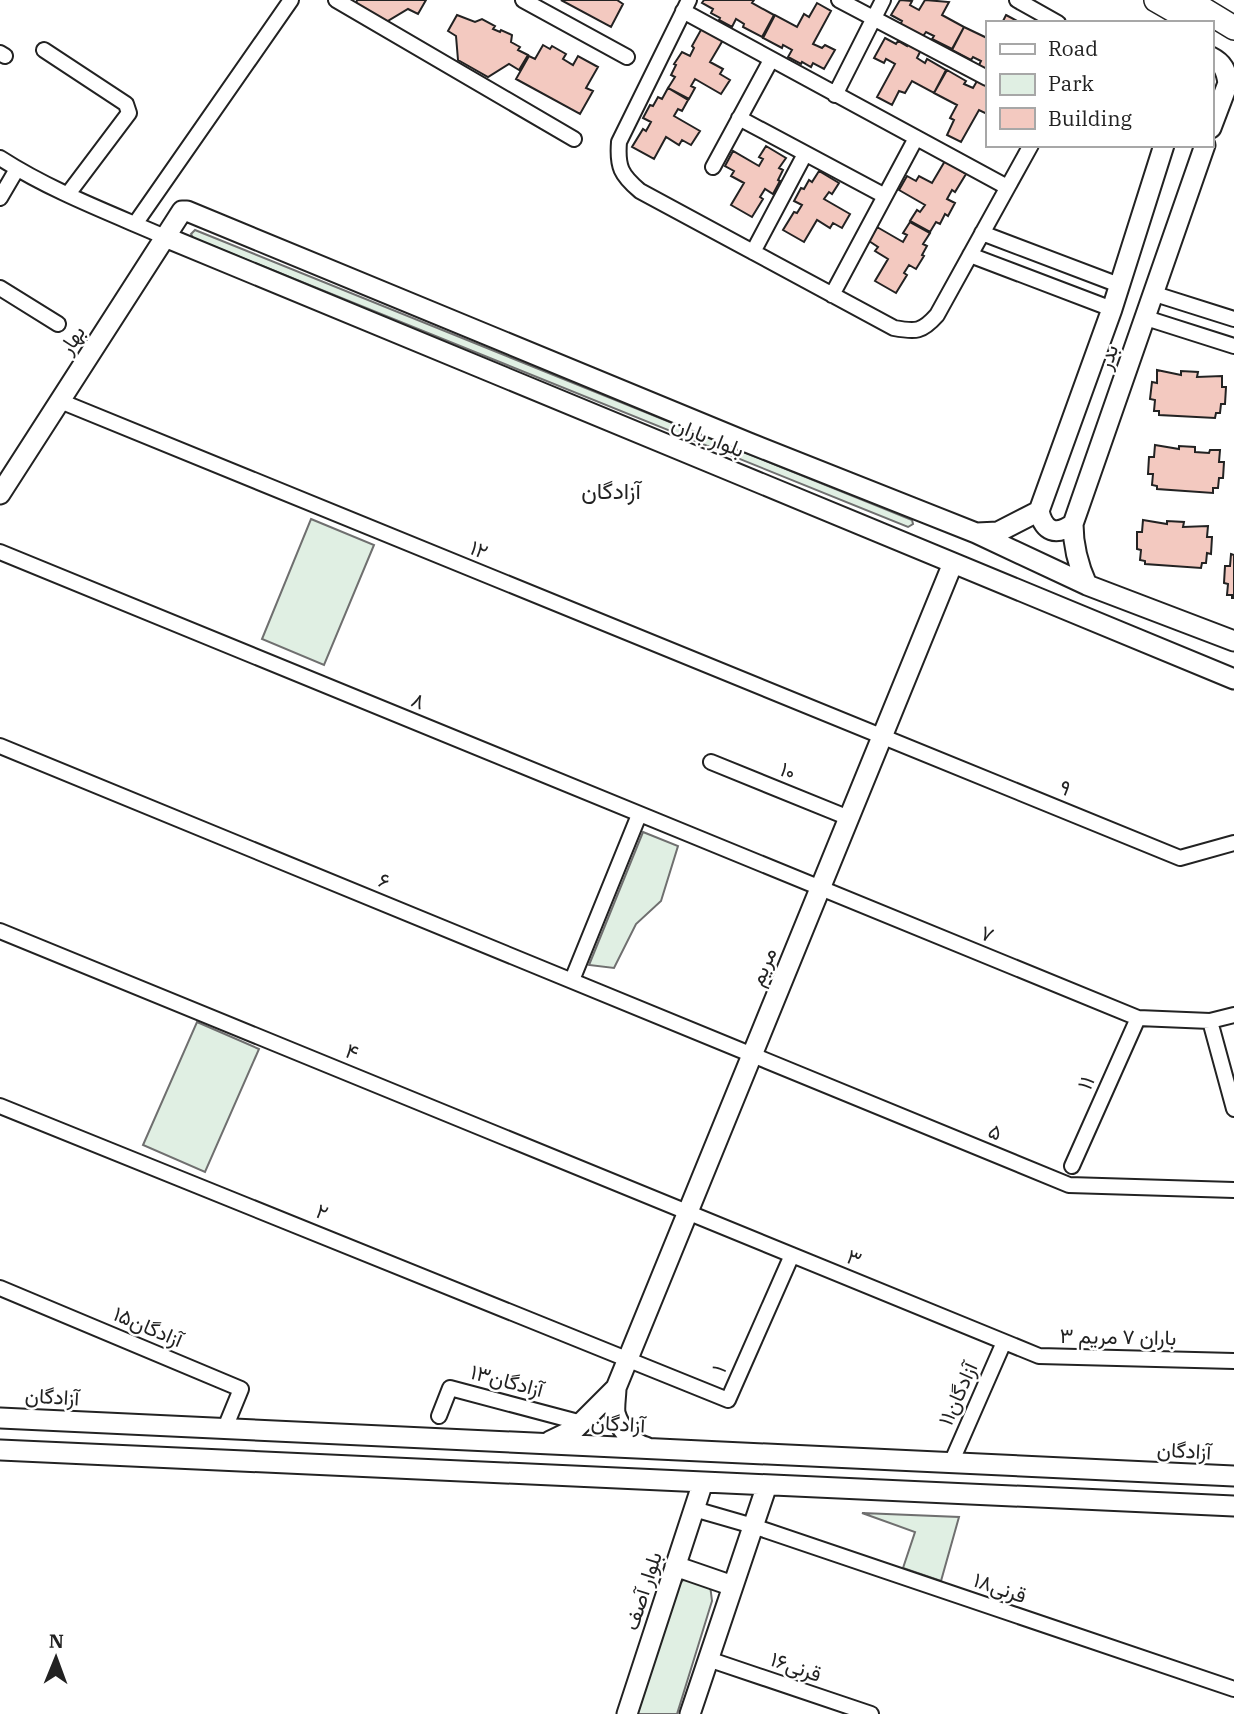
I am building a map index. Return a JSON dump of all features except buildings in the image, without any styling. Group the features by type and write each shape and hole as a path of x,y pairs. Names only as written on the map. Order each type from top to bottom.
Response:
{"main road":[{"path":"1156,0 1193,21"},
{"path":"1188,0 1234,28"},
{"path":"1213,33 1234,46"}],"street":[{"path":"135,224 291,0"},
{"path":"335,0 573,139"},
{"path":"523,0 627,57"},
{"path":"839,0 986,77"},
{"path":"835,95 883,0"},
{"path":"1017,0 1054,21"},
{"path":"1156,0 1167,21"},
{"path":"1007,187 771,60 686,6 619,142 618,160 625,178 639,191 894,328 912,331 926,327 937,315 1030,147"},
{"path":"44,50 126,104 129,113 68,194"},
{"path":"1213,58 1219,61 1231,82 1213,123"},
{"path":"713,167 771,60"},
{"path":"739,118 885,196"},
{"path":"831,295 916,138"},
{"name":"بدر","path":"1039,511 1112,309 1163,147"},
{"name":"بدر","path":"1087,585 1073,545 1073,524 1204,147"},
{"path":"753,252 806,154"},
{"path":"0,158 68,194 165,237"},
{"path":"0,198 17,169"},
{"name":"بهار","path":"0,494 181,211"},
{"name":"بلوار باران","path":"181,211 198,215 748,443 975,533 1087,585 1234,641"},
{"path":"982,233 1119,285"},
{"name":"بلوار باران","path":"165,237 1234,679"},
{"path":"970,255 1112,309"},
{"path":"1053,286 1063,264"},
{"path":"0,288 58,324"},
{"path":"1155,294 1234,319"},
{"path":"1177,328 1187,304"},
{"path":"1146,318 1234,346"},
{"name":"۱۲","path":"60,401 882,737"},
{"path":"735,473 748,443"},
{"path":"975,533 998,532 1039,511 1042,523 1051,530 1063,531 1073,524"},
{"name":"۸","path":"0,552 820,889"},
{"name":"مریم","path":"616,1388 953,563"},
{"name":"۹","path":"882,737 1180,858 1234,843"},
{"name":"۶","path":"0,746 752,1054"},
{"name":"۱۰","path":"711,762 849,818"},
{"path":"572,980 639,815"},
{"name":"۷","path":"820,889 1138,1018"},
{"name":"۴","path":"0,931 688,1212"},
{"path":"1138,1018 1210,1021 1234,1015"},
{"name":"۱۱","path":"1072,1166 1138,1018"},
{"path":"1210,1021 1234,1110"},
{"name":"۵","path":"752,1054 1069,1185 1234,1190"},
{"name":"۲","path":"0,1105 628,1359"},
{"name":"۳","path":"688,1212 1004,1342"},
{"name":"۱","path":"628,1359 728,1401 792,1255"},
{"name":"آزادگان۱۵","path":"0,1288 241,1389 225,1428"},
{"name":"باران ۷ مریم ۳","path":"1004,1342 1039,1356 1234,1361"},
{"name":"آزادگان۱۱","path":"951,1463 1004,1342"},
{"name":"آزادگان۱۳","path":"439,1416 450,1388 582,1423"},
{"path":"536,1443 556,1440 575,1429 616,1388"},
{"path":"616,1388 615,1412 625,1432 638,1446 657,1449"},
{"name":"آزادگان","path":"0,1418 1234,1476"},
{"path":"68,1453 70,1421"},
{"path":"0,1450 1234,1506"},
{"name":"بلوار آصف","path":"626,1714 703,1482"},
{"path":"690,1714 767,1485"},
{"name":"قرنی۱۸","path":"694,1510 753,1526 1234,1689"},
{"path":"675,1566 733,1586"},
{"name":"قرنی۱۶","path":"708,1659 871,1714"}],"green space":[{"path":"195,230 912,520 913,524 908,527 193,238 191,234"},
{"path":"311,519 374,545 324,665 262,639"},
{"path":"643,832 678,846 661,901 636,924 614,968 589,965"},
{"path":"197,1022 259,1049 205,1172 143,1145"},
{"path":"862,1513 959,1517 941,1581 903,1568 915,1532"},
{"path":"686,1577 710,1585 712,1601 677,1714 631,1714 671,1593"}],"district":[{"name":"آزادگان","path":"611,491"}]}
